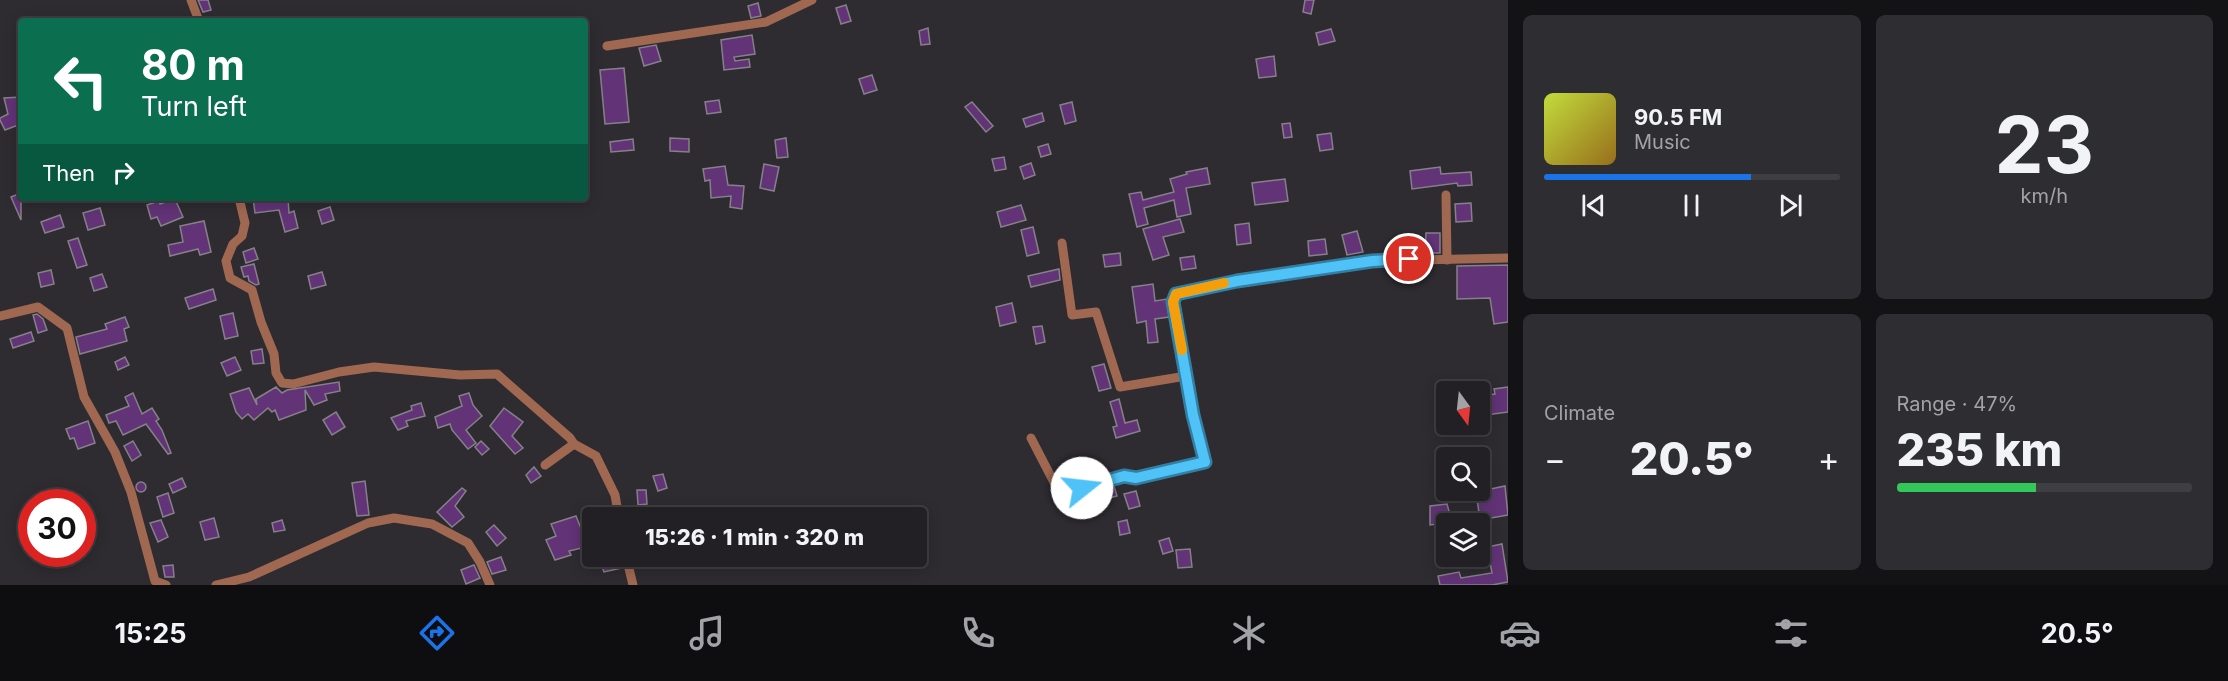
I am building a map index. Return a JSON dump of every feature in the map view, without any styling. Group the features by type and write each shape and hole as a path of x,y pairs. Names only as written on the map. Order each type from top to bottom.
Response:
{"street":[{"path":"191,0 198,18"},
{"path":"608,46 766,22 812,0"},
{"path":"1446,195 1447,260"},
{"path":"240,201 246,223 242,236 233,244 226,261 230,278 252,290 261,322 274,354 276,373 282,383 293,384 339,372 374,367 460,375 497,374 574,444 596,456 615,495 617,507"},
{"path":"1062,243 1072,315 1096,312 1120,387 1186,376"},
{"path":"1031,438 1060,494 1124,476 1136,478 1205,462 1173,302 1176,294 1214,284 1372,261 1508,258"},
{"path":"0,315 38,307 67,328 84,397 115,452 131,492 155,581 166,585"},
{"path":"545,465 574,444"},
{"path":"216,585 249,577 368,523 394,518 432,524 468,543 480,562 490,585"},
{"path":"629,567 633,585"}],"building":[{"path":"198,0 208,0 211,10 203,12"},
{"path":"1305,0 1314,0 1311,14 1303,12"},
{"path":"758,3 761,16 751,18 748,6"},
{"path":"846,5 851,21 841,24 836,8"},
{"path":"928,28 930,44 921,45 919,31"},
{"path":"1331,29 1335,41 1319,45 1316,33"},
{"path":"752,35 755,54 734,57 735,61 749,59 750,67 724,70 721,40"},
{"path":"656,45 661,61 644,66 639,48"},
{"path":"1274,56 1276,76 1259,78 1256,59"},
{"path":"624,68 629,122 605,124 600,70"},
{"path":"872,75 877,90 864,94 859,79"},
{"path":"18,97 18,125 5,130 0,120 8,114 4,98"},
{"path":"719,100 721,112 707,114 705,102"},
{"path":"972,102 993,126 986,132 965,107"},
{"path":"1072,102 1076,121 1065,124 1060,105"},
{"path":"1042,113 1044,121 1026,127 1023,119"},
{"path":"1290,123 1292,137 1284,138 1282,124"},
{"path":"1331,133 1333,149 1320,151 1317,135"},
{"path":"670,138 689,139 689,152 670,151"},
{"path":"786,138 788,157 777,158 775,140"},
{"path":"633,139 634,150 611,152 610,142"},
{"path":"1048,144 1051,154 1041,157 1038,147"},
{"path":"1004,157 1006,169 995,171 992,159"},
{"path":"1031,163 1035,175 1024,179 1020,167"},
{"path":"764,164 779,167 774,191 760,188"},
{"path":"725,166 728,185 744,186 742,209 730,207 731,196 711,198 710,180 705,181 703,169"},
{"path":"1440,167 1441,174 1471,172 1472,185 1458,186 1457,183 1412,189 1410,171"},
{"path":"1207,168 1210,184 1186,188 1191,214 1177,217 1174,200 1144,208 1148,224 1137,227 1129,194 1141,192 1143,200 1174,192 1170,179 1187,174 1186,172"},
{"path":"1285,179 1288,201 1255,205 1252,183"},
{"path":"18,194 18,201 21,201 21,220 11,197"},
{"path":"159,201 160,204 176,201 183,217 161,226 157,217 151,219 147,205"},
{"path":"253,201 288,201 289,213 294,211 298,228 285,232 279,210 255,213"},
{"path":"1471,203 1472,221 1456,222 1455,204"},
{"path":"1021,205 1026,220 1001,227 997,212"},
{"path":"330,207 334,220 322,224 318,211"},
{"path":"100,208 105,225 88,230 83,213"},
{"path":"60,215 64,227 45,233 41,222"},
{"path":"1180,219 1184,232 1163,237 1169,255 1153,260 1143,229"},
{"path":"204,221 211,252 200,255 198,249 170,256 168,245 183,242 180,226"},
{"path":"1249,223 1251,243 1237,245 1235,225"},
{"path":"1033,227 1039,253 1027,256 1021,230"},
{"path":"1357,231 1363,252 1347,255 1342,235"},
{"path":"1426,233 1440,233 1440,253 1425,253"},
{"path":"78,238 87,265 77,268 68,241"},
{"path":"1325,239 1327,254 1309,256 1308,241"},
{"path":"254,248 258,259 246,263 243,252"},
{"path":"1120,253 1121,265 1105,267 1103,255"},
{"path":"1194,256 1196,268 1182,270 1180,258"},
{"path":"254,264 259,284 256,285 249,281 248,276 244,277 241,267"},
{"path":"1508,265 1508,322 1494,324 1490,298 1457,299 1457,266"},
{"path":"1059,269 1060,280 1031,287 1028,276"},
{"path":"51,270 54,284 41,287 38,273"},
{"path":"322,272 326,285 311,289 308,276"},
{"path":"102,274 107,287 94,291 90,278"},
{"path":"1153,284 1155,301 1167,299 1169,317 1155,319 1158,342 1148,343 1146,321 1137,323 1132,287"},
{"path":"213,289 216,300 189,309 185,298"},
{"path":"1012,303 1016,322 1000,326 996,307"},
{"path":"233,313 238,336 225,339 220,316"},
{"path":"37,314 43,319 47,330 38,333 33,315"},
{"path":"125,317 129,327 124,329 127,341 80,354 76,337 107,329 105,324"},
{"path":"1042,326 1045,342 1036,344 1033,327"},
{"path":"31,332 34,341 13,348 10,339"},
{"path":"262,349 264,363 253,364 251,351"},
{"path":"125,357 129,365 118,370 115,362"},
{"path":"235,357 241,370 227,376 221,363"},
{"path":"1104,364 1111,388 1099,391 1092,367"},
{"path":"339,382 340,391 325,394 327,400 314,405 305,390 306,410 279,420 275,410 272,412 268,408 254,420 248,414 242,419 236,412 230,394 249,388 257,405 256,399 276,387 282,393 287,390"},
{"path":"1508,387 1508,412 1490,414 1490,395 1495,394 1494,389"},
{"path":"133,393 142,414 152,408 159,419 156,421 171,453 168,454 146,424 123,435 116,421 109,423 106,415 129,406 125,397"},
{"path":"469,393 473,405 482,416 466,430 476,443 468,449 452,430 450,424 438,428 435,417 462,406 459,396"},
{"path":"1119,399 1125,423 1137,420 1140,431 1116,438 1113,427 1117,426 1110,402"},
{"path":"421,403 425,416 406,421 408,426 398,430 391,418 412,410 411,406"},
{"path":"504,408 523,422 512,436 523,448 515,454 490,426"},
{"path":"336,412 345,427 332,435 323,420"},
{"path":"88,421 95,443 78,449 74,438 70,439 66,429"},
{"path":"133,441 141,455 132,461 124,446"},
{"path":"481,441 489,449 482,455 475,447"},
{"path":"534,467 541,476 531,483 526,475"},
{"path":"663,474 667,488 658,491 653,476"},
{"path":"182,478 186,487 173,493 169,484"},
{"path":"365,481 369,515 357,516 352,483"},
{"path":"141,482 145,483 145,491 141,492 137,491 136,487 137,483"},
{"path":"1114,486 1117,496 1098,501 1095,491"},
{"path":"1505,486 1508,515 1490,518 1490,513 1479,513 1477,501 1490,501 1490,489"},
{"path":"462,488 466,491 455,506 464,517 452,527 437,512"},
{"path":"637,490 646,490 647,504 638,505"},
{"path":"1136,491 1140,506 1129,509 1124,494"},
{"path":"168,493 174,513 163,517 157,497"},
{"path":"1447,504 1450,513 1436,513 1436,524 1430,525 1430,506"},
{"path":"576,516 582,531 582,548 569,551 571,555 555,560 546,540 556,536 551,524"},
{"path":"214,518 219,537 205,540 200,522"},
{"path":"161,520 168,537 158,542 150,523"},
{"path":"282,520 285,530 274,532 272,523"},
{"path":"1127,520 1130,533 1120,535 1118,522"},
{"path":"494,525 506,538 497,546 486,532"},
{"path":"1169,538 1173,551 1163,554 1159,541"},
{"path":"1502,544 1508,582 1492,585 1440,585 1438,576 1459,572 1461,578 1492,573 1490,546"},
{"path":"1190,549 1192,567 1178,568 1176,550"},
{"path":"501,557 506,570 492,574 487,562"},
{"path":"173,565 174,577 165,577 163,566"},
{"path":"474,565 480,578 466,584 461,570"},
{"path":"602,567 622,568 604,572"}],"slow traffic":[{"path":"1182,350 1173,302 1176,294 1224,283"}],"route":[{"path":"1082,488 1124,476 1136,478 1205,462 1193,415 1173,302 1176,294 1214,284 1372,261 1409,259"}]}
